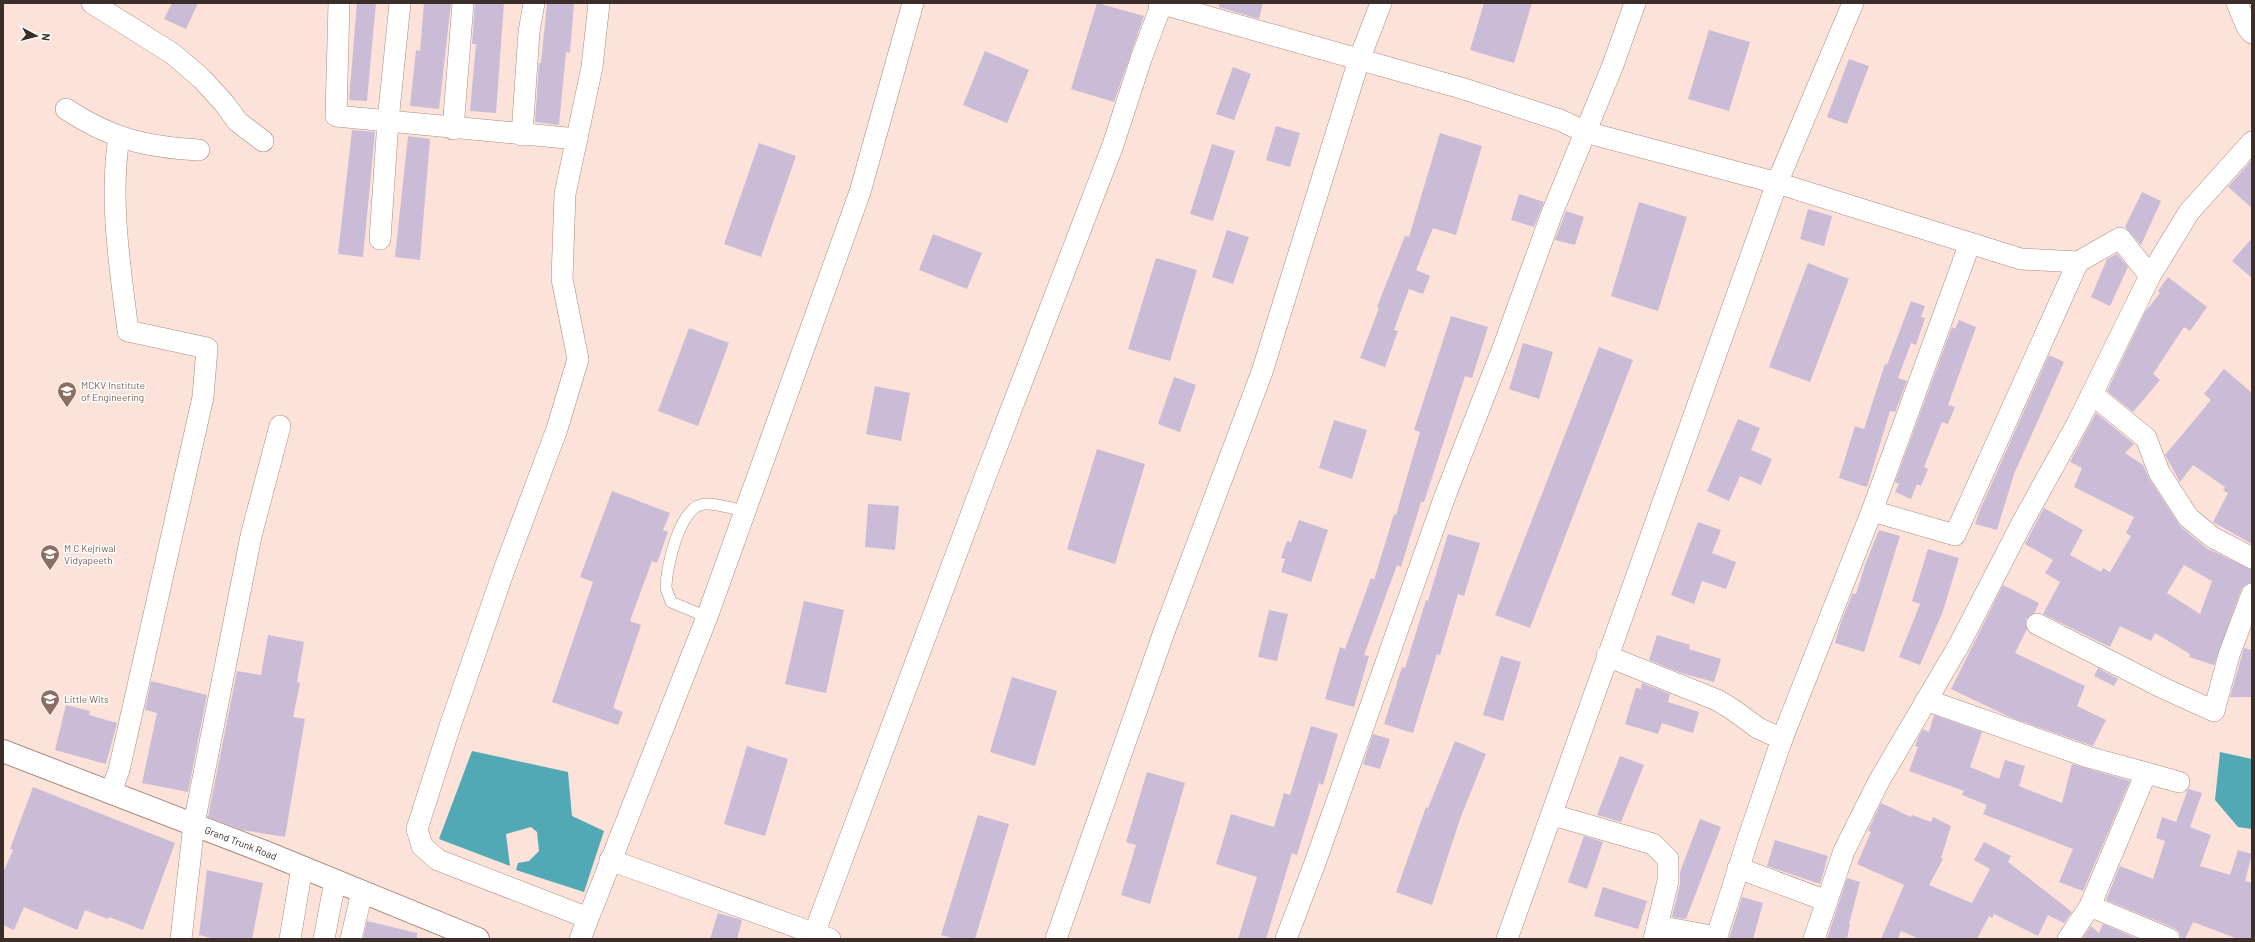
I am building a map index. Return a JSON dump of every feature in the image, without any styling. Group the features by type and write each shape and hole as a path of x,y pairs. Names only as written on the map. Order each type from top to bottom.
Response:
{"main road":[{"name":"Grand Trunk Road","path":"3,752 194,824 478,939"}],"street":[{"path":"92,3 173,54 202,79 224,103 238,122 263,141"},
{"path":"339,3 336,116 453,129 577,139"},
{"path":"380,240 388,122 400,3"},
{"path":"453,129 463,3"},
{"path":"522,135 529,32 534,3"},
{"path":"588,918 438,860 422,846 417,829 450,726 504,570 557,429 578,359 562,279 565,194 592,67 599,3"},
{"path":"580,939 707,617 860,192 912,3"},
{"path":"610,860 822,936 984,480 1113,144 1161,3 1461,88 1560,120 1585,132 1777,183 2021,259 2078,262 2120,238 2150,276"},
{"path":"1056,939 1164,632 1262,372 1359,60 1381,3"},
{"path":"1286,939 1315,863 1445,496 1503,348 1552,213 1635,3"},
{"path":"1507,939 1553,816 1607,656 1777,183 1853,3"},
{"path":"2237,3 2247,27 2252,33"},
{"path":"66,109 103,131 119,137 162,148 199,150"},
{"path":"111,792 119,770 136,689 156,611 203,397 207,348 128,331 117,248 115,164 119,137"},
{"path":"1814,939 1844,851 1879,781 1959,645 2022,523 2092,394 2150,276 2189,212 2252,142"},
{"path":"1553,816 1653,844 1668,859 1668,881 1656,933 1717,938 1738,868 1782,739 1872,511 1970,244"},
{"path":"1872,511 1955,535 2078,262"},
{"path":"2092,394 2146,438 2159,472 2188,517 2212,537 2252,558"},
{"path":"181,939 194,824 251,536 280,426"},
{"path":"2037,624 2163,688 2214,711 2229,655 2252,594"},
{"path":"1607,656 1717,700 1758,728 1782,739"},
{"path":"1926,700 2088,757 2179,782"},
{"path":"2068,939 2090,906 2146,773"},
{"path":"290,939 302,867"},
{"path":"1738,868 1827,901"},
{"path":"324,939 335,881"},
{"path":"351,939 362,892"},
{"path":"2090,906 2169,939"}],"lane":[{"path":"707,617 671,602 666,589 671,560 680,528 690,510 705,503 745,511"}],"water":[{"path":"472,751 568,772 572,816 604,831 584,892 516,870 518,863 529,861 539,851 537,832 531,827 506,834 510,866 439,839"},
{"path":"2220,752 2252,759 2252,829 2238,827 2215,800"}],"building":[{"path":"172,3 198,3 186,29 164,19"},
{"path":"357,3 376,3 367,101 349,100"},
{"path":"424,3 451,3 439,109 410,106 416,50 420,51"},
{"path":"475,3 504,3 496,113 470,111 476,44 472,44"},
{"path":"547,3 574,3 570,53 566,52 559,125 535,122 539,63 541,63"},
{"path":"1097,3 1144,16 1114,102 1071,89"},
{"path":"1219,3 1263,3 1259,19 1219,7"},
{"path":"1484,3 1532,3 1514,63 1470,50"},
{"path":"1709,30 1750,42 1729,111 1688,99"},
{"path":"985,51 1029,70 1007,123 963,105"},
{"path":"1849,59 1869,66 1847,124 1827,117"},
{"path":"1233,67 1251,74 1234,120 1216,114"},
{"path":"1276,126 1300,133 1290,167 1266,160"},
{"path":"352,130 375,132 363,257 338,254"},
{"path":"1440,133 1482,146 1456,235 1433,228 1416,270 1430,276 1423,294 1409,289 1394,330 1398,331 1385,367 1360,358 1379,308 1377,307 1405,236 1409,237"},
{"path":"408,136 430,139 420,260 395,257"},
{"path":"759,143 796,156 761,257 724,244"},
{"path":"1212,144 1235,151 1213,221 1190,214"},
{"path":"2252,160 2252,208 2228,187"},
{"path":"2142,192 2161,201 2141,245 2125,227"},
{"path":"1519,194 1544,202 1534,227 1511,220"},
{"path":"1639,202 1687,217 1658,311 1611,296"},
{"path":"1808,209 1832,216 1824,246 1800,239"},
{"path":"1566,211 1584,217 1575,245 1555,240"},
{"path":"1227,230 1249,237 1233,284 1212,277"},
{"path":"933,234 982,253 967,289 919,270"},
{"path":"2252,238 2252,278 2232,261"},
{"path":"2117,254 2128,267 2110,306 2091,297 2107,259"},
{"path":"1156,258 1197,270 1170,361 1128,349"},
{"path":"1808,263 1849,279 1810,382 1769,367"},
{"path":"2168,277 2207,307 2190,331 2184,327 2153,374 2160,380 2133,412 2107,391 2145,312 2160,293 2158,291"},
{"path":"1911,301 1925,306 1921,317 1925,318 1916,345 1911,343 1898,378 1907,381 1895,412 1890,411 1867,487 1839,478 1855,426 1864,429 1885,364 1887,365"},
{"path":"1451,316 1488,327 1472,378 1465,376 1424,502 1421,502 1401,567 1397,565 1364,655 1369,656 1354,707 1325,699 1340,647 1345,649 1371,578 1374,580 1394,514 1396,515 1420,432 1414,430"},
{"path":"1959,320 1976,327 1948,405 1955,407 1948,424 1942,422 1924,467 1928,469 1921,486 1917,484 1911,499 1895,492 1899,484 1895,482 1952,327 1955,329"},
{"path":"689,328 729,343 698,426 658,411"},
{"path":"1523,343 1553,352 1539,399 1509,389"},
{"path":"1599,347 1633,360 1530,628 1495,615"},
{"path":"2049,355 2064,362 2014,474 1997,530 1975,524 1980,510"},
{"path":"2224,369 2252,393 2252,544 2213,522 2228,493 2223,490 2225,487 2193,465 2180,482 2165,455 2211,400 2204,394"},
{"path":"1174,377 1196,385 1180,432 1158,424"},
{"path":"875,386 910,393 901,441 866,434"},
{"path":"2096,413 2134,444 2125,453 2143,465 2149,478 2180,526 2206,548 2252,570 2252,582 2245,585 2241,590 2214,665 2189,657 2190,654 2155,633 2151,641 2120,626 2110,647 2043,614 2060,582 2045,573 2053,560 2025,544 2044,508 2083,530 2070,555 2101,572 2103,568 2110,572 2131,536 2126,533 2134,517 2074,487 2082,468 2070,462","holes":["2184,565 2212,581 2200,614 2167,593"]},
{"path":"1738,419 1760,428 1751,450 1772,459 1761,485 1740,476 1729,501 1707,491"},
{"path":"1334,420 1367,430 1352,479 1319,468"},
{"path":"1097,449 1145,464 1115,564 1067,549"},
{"path":"612,491 670,513 663,530 668,532 657,563 652,561 630,621 641,625 613,708 623,712 618,725 552,702 593,582 580,577"},
{"path":"868,504 899,506 895,550 865,547"},
{"path":"1299,520 1328,530 1311,582 1281,572 1285,559 1281,558 1287,541 1291,542"},
{"path":"1698,522 1721,530 1712,553 1736,562 1726,589 1702,581 1694,604 1671,595"},
{"path":"1879,530 1900,536 1864,652 1835,643 1841,622 1853,593 1856,594 1865,565"},
{"path":"1448,534 1480,543 1464,596 1458,594 1440,655 1437,654 1413,733 1384,724 1402,667 1405,668 1426,600 1428,601"},
{"path":"1928,549 1959,558 1943,611 1920,665 1899,657 1920,604 1912,601"},
{"path":"2003,585 2039,603 2035,612 2026,619 2027,629 2015,653 2085,686 2077,706 2106,720 2093,746 2012,718 1951,689"},
{"path":"804,601 844,610 826,693 785,684"},
{"path":"1269,610 1288,614 1277,661 1258,657"},
{"path":"268,635 304,642 297,682 300,683 293,717 305,719 285,837 242,830 208,817 237,671 261,675"},
{"path":"1657,635 1690,645 1689,649 1721,659 1714,682 1681,673 1649,660"},
{"path":"2244,648 2252,650 2252,697 2230,697"},
{"path":"1501,656 1521,662 1503,721 1483,715"},
{"path":"2098,668 2118,679 2114,686 2094,676"},
{"path":"1012,677 1057,691 1035,766 990,752"},
{"path":"151,681 207,695 188,792 142,783 157,713 145,710"},
{"path":"1642,683 1670,694 1668,702 1699,712 1693,733 1662,723 1658,734 1625,724 1636,688 1641,689"},
{"path":"66,705 90,711 89,715 117,723 106,764 55,750"},
{"path":"1934,715 1982,732 1970,767 1999,779 2005,760 2025,766 2019,786 2062,803 2072,764 2130,781 2083,891 2059,882 2073,849 1983,814 1987,805 1962,795 1964,791 1909,771 1918,747 1915,746 1919,736 1923,729 1929,732"},
{"path":"1311,726 1338,734 1323,785 1319,783 1297,855 1292,853 1266,939 1238,939 1257,877 1216,864 1231,814 1274,827 1284,793 1290,795"},
{"path":"1373,734 1390,739 1380,769 1363,764"},
{"path":"1455,741 1486,754 1460,819 1432,905 1396,892 1426,807 1428,808"},
{"path":"747,746 788,759 765,836 724,824"},
{"path":"1620,756 1644,765 1621,822 1597,815"},
{"path":"1147,772 1185,783 1150,904 1121,895 1136,845 1126,842"},
{"path":"33,787 175,843 143,930 109,917 108,919 85,910 77,930 24,907 14,930 3,925 3,873 13,850 10,849"},
{"path":"2188,789 2202,793 2190,827 2211,835 2200,866 2230,875 2238,850 2252,854 2245,881 2252,883 2252,939 2238,939 2193,922 2185,939 2181,939 2179,932 2174,928 2106,900 2120,866 2153,879 2165,841 2156,838 2162,817 2176,822"},
{"path":"1881,803 1911,817 1912,815 1931,822 1933,817 1951,826 1941,858 1943,859 1929,885 1972,903 1990,869 1974,860 1984,842 2011,856 2008,862 2072,912 2064,923 2048,915 2038,936 1994,914 1992,918 1989,916 1977,939 1920,939 1901,931 1898,939 1881,939 1904,885 1857,864 1871,832 1868,831"},
{"path":"978,815 1009,824 975,939 954,939 941,935"},
{"path":"1700,819 1721,827 1686,919 1672,917 1680,884 1680,872"},
{"path":"1584,836 1603,842 1587,889 1568,882"},
{"path":"1775,840 1828,856 1820,884 1767,866"},
{"path":"207,870 263,883 252,939 215,939 199,935"},
{"path":"1847,878 1860,882 1849,924 1847,939 1827,939"},
{"path":"1603,887 1647,901 1638,929 1594,916"},
{"path":"1742,897 1763,903 1753,939 1729,939"},
{"path":"718,913 742,920 737,939 710,939"},
{"path":"367,921 417,933 417,939 363,939"},
{"path":"2103,924 2138,939 2082,939 2091,926 2099,933"}],"place":[{"name":"MCKV Institute of Engineering","path":"67,408"},
{"name":"M C Kejriwal Vidyapeeth","path":"50,571"},
{"name":"Little Wits","path":"50,716"}]}
